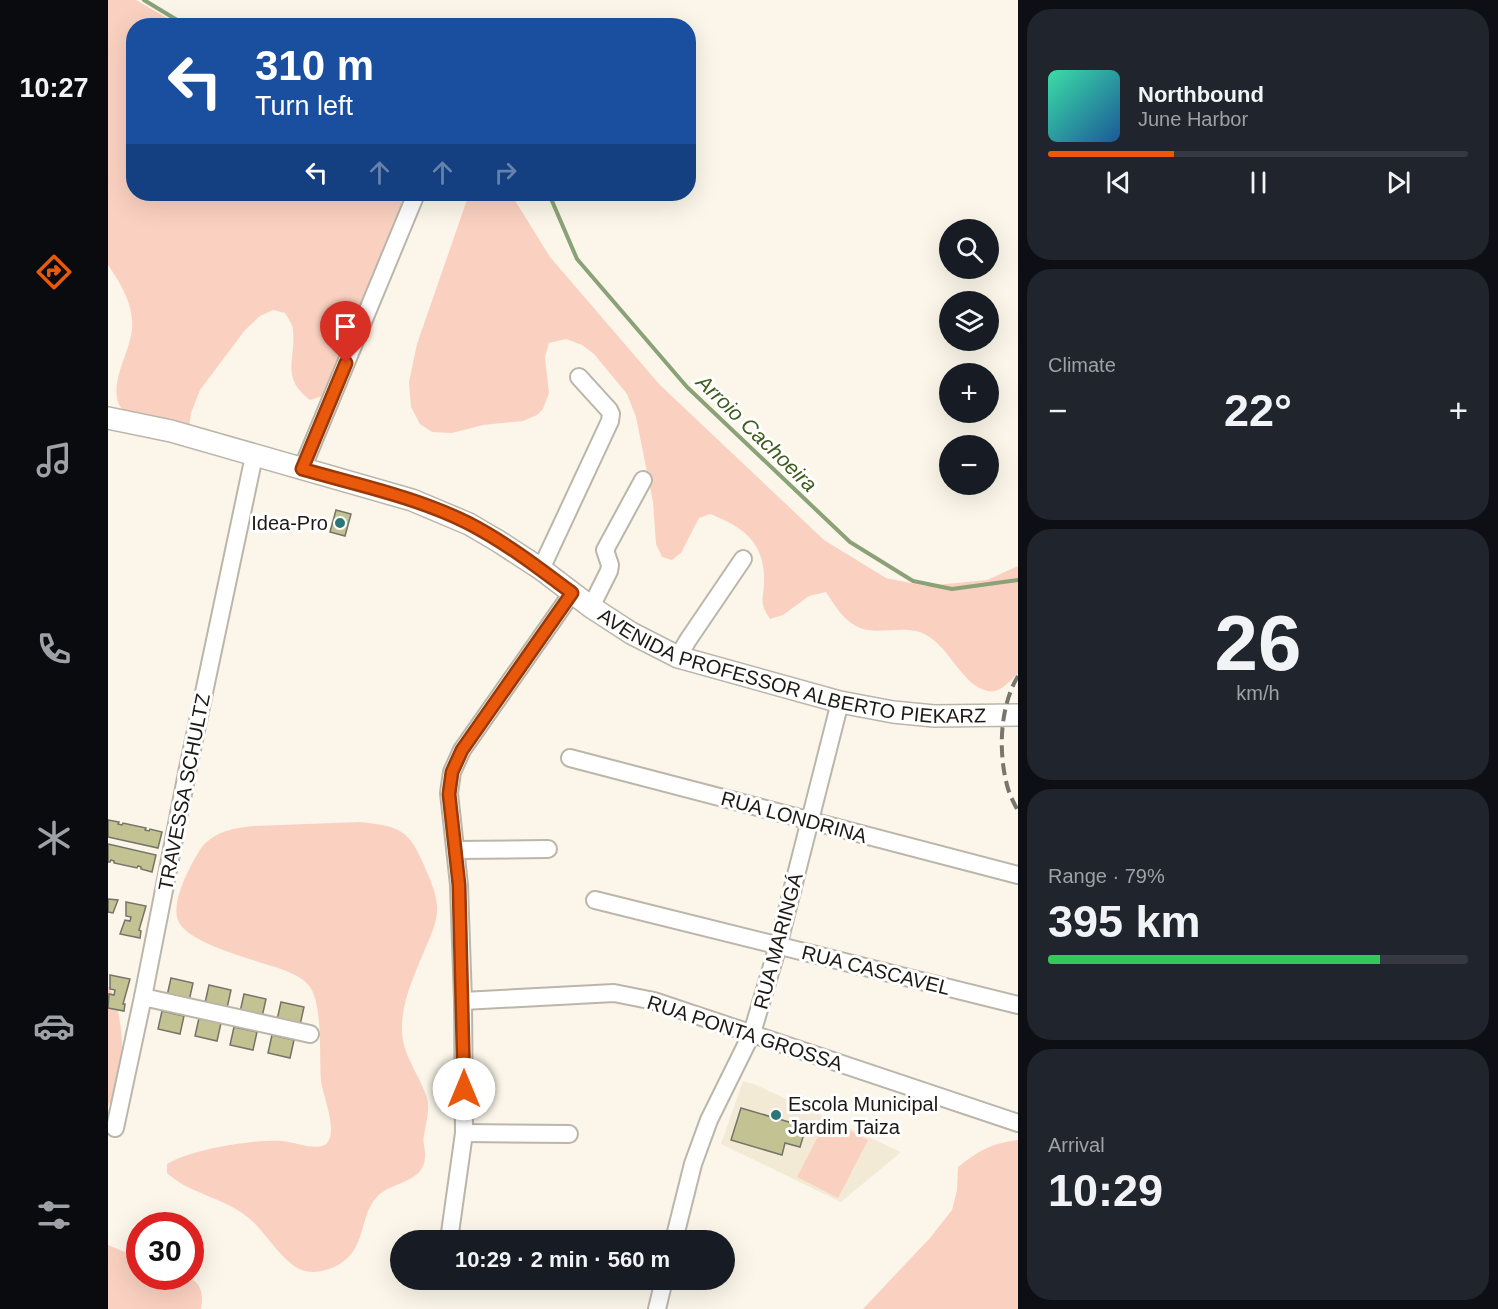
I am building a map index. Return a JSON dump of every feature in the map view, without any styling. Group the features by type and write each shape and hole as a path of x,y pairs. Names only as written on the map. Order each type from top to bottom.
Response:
{"main road":[{"name":"AVENIDA PROFESSOR ALBERTO PIEKARZ","path":"108,418 171,431 412,500 469,524 541,569 591,608 631,633 678,657 840,702 892,712 934,716 1018,715"}],"street":[{"path":"302,469 413,201"},
{"path":"541,569 610,421 609,410 579,377"},
{"name":"TRAVESSA SCHULTZ","path":"115,1128 254,456"},
{"path":"591,608 609,571 610,565 605,550 643,480"},
{"path":"678,657 743,559"},
{"path":"450,1230 464,1133 463,1001 457,850 449,794 452,772 462,750 572,593"},
{"name":"RUA MARINGÁ","path":"676,1230 693,1164 709,1119 753,1033 778,946 840,702"},
{"name":"RUA LONDRINA","path":"570,758 1018,875"},
{"path":"457,850 548,849"},
{"name":"RUA CASCAVEL","path":"595,900 1018,1005"},
{"name":"RUA PONTA GROSSA","path":"463,1001 614,993 654,1001 1018,1123"},
{"path":"143,997 310,1034"},
{"path":"464,1133 569,1134"},
{"path":"657,1309 662,1290"}],"shaded area":[{"path":"108,0 136,0 167,18 126,18 126,201 412,201 326,395 310,400 295,384 291,368 292,326 285,313 273,310 260,316 245,330 200,390 191,413 189,429 125,414 119,405 117,384 131,338 132,320 126,295 108,265"},
{"path":"467,201 515,201 550,257 660,385 824,540 886,578 926,586 987,580 1018,566 1018,673 1005,686 997,690 988,691 979,688 928,636 910,630 873,631 856,626 843,616 826,592 809,596 783,615 770,619 762,599 763,565 755,545 741,530 710,514 699,518 681,553 672,560 662,557 656,544 653,502 636,417 627,394 594,354 582,345 566,339 549,343 545,357 549,393 543,409 537,415 523,421 483,425 452,433 432,432 420,424 411,407 409,382 417,344"},
{"path":"360,822 391,827 406,835 417,851 432,884 436,900 435,923 410,987 404,1007 402,1027 407,1054 423,1087 428,1105 424,1138 425,1157 419,1172 382,1192 376,1198 367,1213 356,1247 344,1261 331,1268 310,1272 297,1268 289,1262 246,1216 227,1204 186,1186 167,1173 167,1164 178,1159 240,1143 283,1141 312,1147 323,1146 330,1137 331,1130 321,1081 317,1006 310,987 289,972 204,942 181,926 176,910 190,867 203,846 215,836 237,828 253,826"},
{"path":"108,986 113,995 120,1021 122,1066 118,1089 108,1106"},
{"name":"Escola Municipal Jardim Taiza","path":"743,1081 901,1152 841,1202 721,1144"},
{"path":"827,1119 868,1140 838,1198 797,1177"},
{"path":"1018,1140 1018,1309 863,1309 930,1238 952,1210 957,1190 958,1167 986,1149"},
{"path":"108,1245 126,1253 126,1290 200,1290 202,1295 201,1309 108,1309"}],"building":[{"name":"Idea-Pro","path":"336,510 351,514 345,536 330,532"},
{"path":"108,820 119,822 118,824 122,825 123,823 146,828 145,830 149,831 150,829 162,832 158,848 108,837"},
{"path":"108,844 156,855 152,872 138,866 137,868 114,863 111,860 108,862"},
{"path":"108,899 118,900 113,913 108,912"},
{"path":"126,902 146,906 139,930 141,931 140,938 120,934 125,920 130,921 131,917 126,916"},
{"path":"110,975 130,979 123,1004 125,1004 124,1011 108,1008 109,994 114,995 115,990 110,989"},
{"path":"171,978 193,983 189,1001 167,996"},
{"path":"209,985 231,990 227,1008 205,1003"},
{"path":"244,994 266,999 262,1017 240,1012"},
{"path":"281,1002 304,1007 300,1025 277,1020"},
{"path":"162,1011 184,1016 180,1034 158,1029"},
{"path":"199,1018 221,1023 217,1041 195,1036"},
{"path":"234,1027 257,1032 253,1050 230,1045"},
{"path":"272,1035 294,1040 290,1058 268,1053"},
{"path":"741,1108 806,1127 800,1147 785,1143 782,1155 731,1140"}],"waterway":[{"name":"Arroio Cachoeira","path":"144,0 174,18"},
{"name":"Arroio Cachoeira","path":"552,201 577,259 687,387 850,542 913,581 952,589 1018,580"}],"railway":[{"path":"1018,676 1007,701 1002,729 1004,772 1010,795 1018,811"}],"place":[{"name":"Idea-Pro","path":"340,523"},
{"name":"Escola Municipal Jardim Taiza","path":"776,1115"}],"route":[{"path":"346,363 302,469 412,500 469,524 541,569 572,593 462,750 452,772 449,794 457,850 459,885 464,1089"}]}
